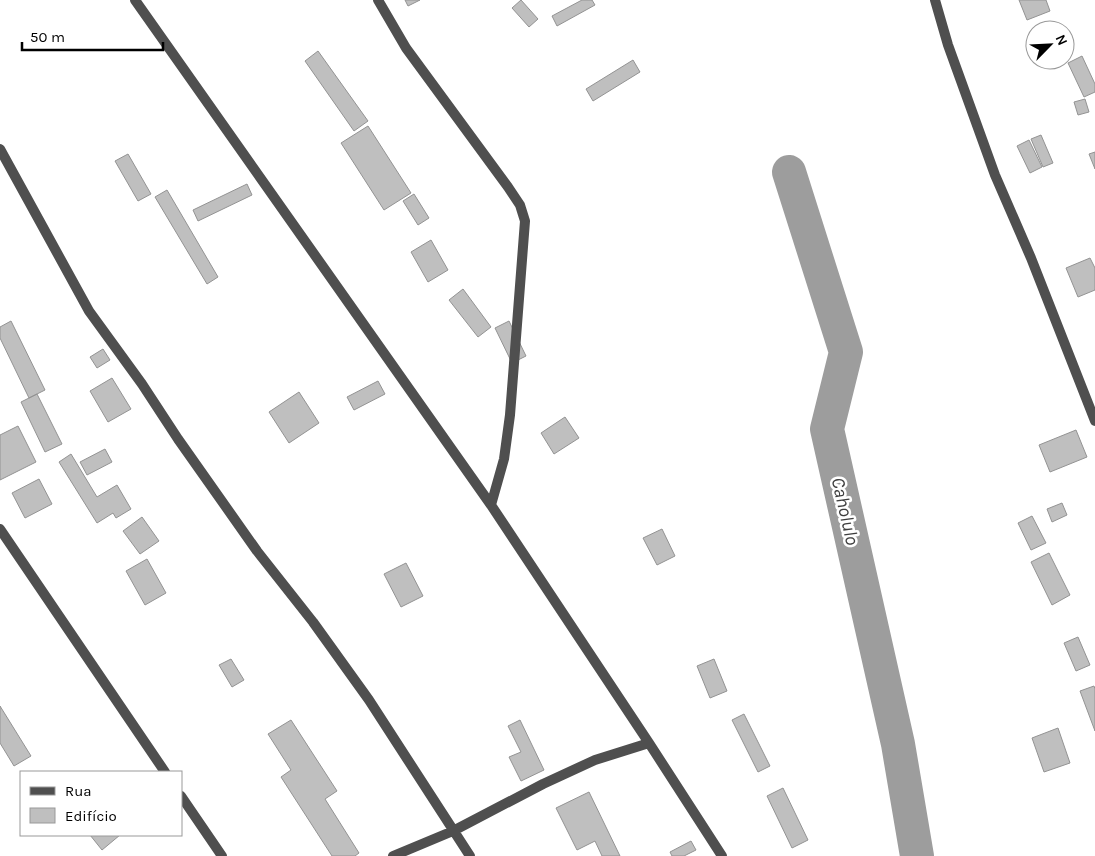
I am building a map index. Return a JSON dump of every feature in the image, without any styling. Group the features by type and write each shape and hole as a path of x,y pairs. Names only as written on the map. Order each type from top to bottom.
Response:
{"street":[{"path":"135,0 491,505 650,743 722,856"},
{"path":"378,0 406,48 520,205 524,221 510,415 504,459 491,505"},
{"path":"935,0 948,45 995,175 1031,258 1095,421"},
{"path":"0,149 88,311 142,384 178,439 257,551 313,622 369,700 470,856"},
{"path":"0,529 164,771"},
{"path":"394,856 453,831 543,784 595,760 650,743"},
{"path":"182,797 222,856"}],"building":[{"path":"405,0 420,0 408,6"},
{"path":"521,0 538,19 529,27 512,8"},
{"path":"582,0 592,0 595,5 557,26 552,16"},
{"path":"1019,0 1046,0 1050,11 1027,20"},
{"path":"318,51 368,121 354,131 305,61"},
{"path":"1082,56 1095,84 1095,92 1084,97 1071,70 1075,70 1075,60"},
{"path":"633,60 640,72 593,101 586,89"},
{"path":"1085,99 1089,112 1078,115 1074,102"},
{"path":"368,126 411,193 384,210 341,143"},
{"path":"1041,135 1053,163 1043,167 1031,139"},
{"path":"1029,140 1042,167 1030,173 1017,146"},
{"path":"1095,152 1095,169 1089,154"},
{"path":"128,154 151,194 138,201 115,161"},
{"path":"247,184 252,195 198,221 193,210"},
{"path":"167,190 218,277 207,284 155,197"},
{"path":"414,194 429,218 418,225 403,201"},
{"path":"431,240 448,270 428,282 411,252"},
{"path":"1090,258 1095,268 1095,290 1078,297 1066,268"},
{"path":"463,289 491,327 478,337 449,300"},
{"path":"11,321 45,390 29,398 0,338 0,327"},
{"path":"509,321 526,356 512,363 495,328"},
{"path":"103,349 110,360 97,368 90,357"},
{"path":"112,378 131,409 108,422 90,391"},
{"path":"378,381 385,394 354,410 347,397"},
{"path":"299,392 319,423 289,443 269,412"},
{"path":"37,394 62,444 45,452 21,402"},
{"path":"565,417 579,438 554,454 541,433"},
{"path":"18,426 36,462 0,480 0,435"},
{"path":"1076,430 1087,457 1050,472 1039,445"},
{"path":"105,449 112,462 87,475 80,462"},
{"path":"71,454 97,497 117,485 131,509 116,518 113,513 97,523 59,462"},
{"path":"39,479 52,504 25,518 12,493"},
{"path":"1062,503 1067,515 1052,522 1047,509"},
{"path":"1032,516 1046,543 1031,550 1018,523"},
{"path":"142,517 159,541 140,554 123,531"},
{"path":"662,529 675,556 657,565 643,538"},
{"path":"1049,553 1070,595 1052,605 1031,562"},
{"path":"147,559 166,593 145,605 126,571"},
{"path":"406,563 423,596 401,607 384,574"},
{"path":"1078,637 1090,665 1076,671 1064,643"},
{"path":"231,659 244,680 232,687 219,665"},
{"path":"714,659 727,691 710,698 697,666"},
{"path":"1094,686 1095,689 1095,731 1080,691"},
{"path":"0,706 31,756 14,766 0,743"},
{"path":"744,714 770,766 758,772 732,720"},
{"path":"291,720 337,791 325,799 359,853 355,856 332,856 281,777 291,770 268,734"},
{"path":"520,720 544,770 521,781 509,757 521,752 508,726"},
{"path":"1058,728 1070,763 1044,772 1032,738"},
{"path":"783,788 808,840 792,848 767,796"},
{"path":"589,792 620,856 602,856 595,841 577,850 556,808"},
{"path":"91,836 119,836 102,850"},
{"path":"691,841 696,850 684,856 672,856 670,852"}],"waterway":[{"name":"Caholulo","path":"789,172 846,352 827,429 898,744 917,856"}]}
